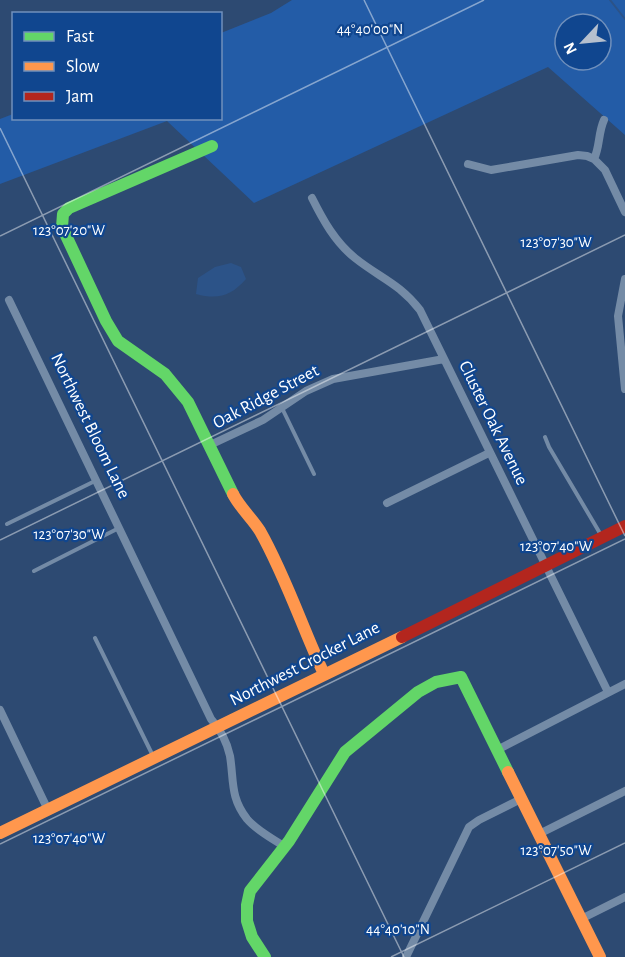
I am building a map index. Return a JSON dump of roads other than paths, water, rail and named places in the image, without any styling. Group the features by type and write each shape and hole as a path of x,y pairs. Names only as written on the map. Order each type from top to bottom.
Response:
{"street":[{"path":"594,159 604,120"},
{"path":"212,146 69,208 63,214 62,227 106,321 118,341 165,374 188,402 236,500 260,530 298,611 306,636 324,674"},
{"path":"468,164 491,170 578,155 587,156 594,159 605,170 625,212"},
{"name":"Cluster Oak Avenue","path":"312,198 324,223 345,249 394,284 411,300 427,324 608,692"},
{"path":"625,279 618,316 625,389"},
{"name":"Northwest Bloom Lane","path":"9,300 211,719 218,728 230,758 232,785 237,804 255,827 285,847"},
{"name":"Oak Ridge Street","path":"210,446 263,420 306,391 344,375 444,359"},
{"path":"387,503 489,453"},
{"name":"Northwest Crocker Lane","path":"0,833 218,728 625,526"},
{"path":"265,957 251,936 246,910 249,895 254,884 285,847 345,752 412,695 443,679 460,677 600,957"},
{"path":"497,750 625,684"},
{"path":"0,710 48,810"},
{"path":"539,834 625,791"},
{"path":"406,957 469,827 521,799"},
{"path":"581,919 625,897"}],"lane":[{"path":"282,408 314,474"},
{"path":"545,437 602,537"},
{"path":"7,524 97,479"},
{"path":"34,571 120,527"},
{"path":"95,638 154,759"}],"waterway":[{"path":"610,0 625,19"}]}
